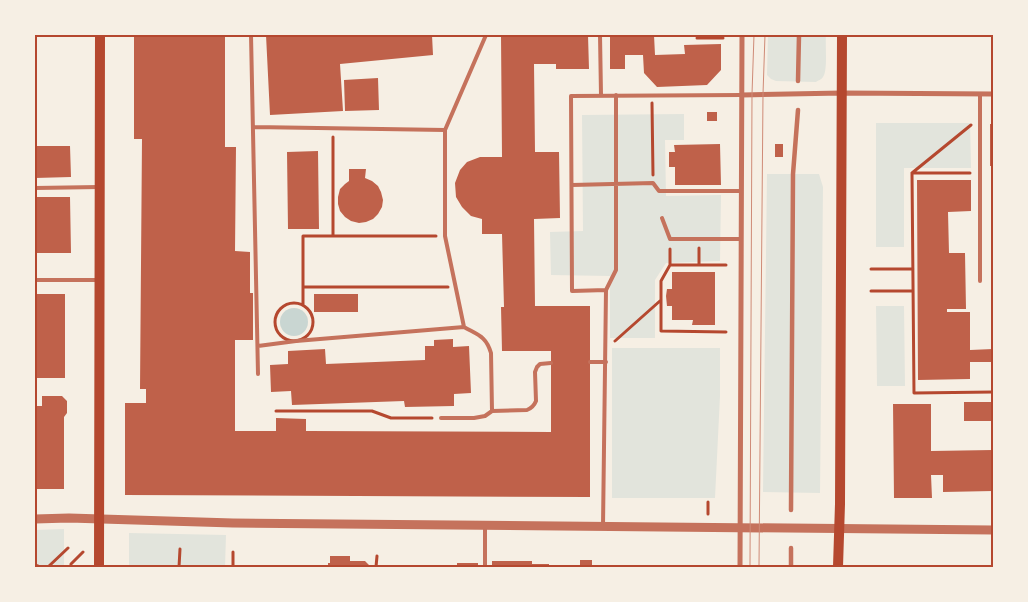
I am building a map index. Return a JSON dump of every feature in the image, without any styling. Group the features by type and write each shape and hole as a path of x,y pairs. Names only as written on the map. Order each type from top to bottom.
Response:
{"main road":[{"path":"100,35 100,567"},
{"path":"838,567 842,35"}],"street":[{"path":"740,567 742,35"},
{"path":"798,81 799,35"},
{"path":"742,95 842,93 993,94"},
{"path":"792,510 794,174 798,110"},
{"path":"35,519 69,518 233,523 993,530"},
{"path":"791,548 791,567"}],"lane":[{"path":"251,35 258,374"},
{"path":"464,327 444,236 445,130 486,35"},
{"path":"600,35 601,96"},
{"path":"980,94 980,281"},
{"path":"603,526 606,290 616,270 616,95"},
{"path":"606,290 572,290 571,96 742,95"},
{"path":"253,127 445,130"},
{"path":"572,185 653,183 659,191 741,192"},
{"path":"35,188 99,188"},
{"path":"662,218 670,239 741,239"},
{"path":"35,280 100,280"},
{"path":"258,346 464,327 484,339 489,345 491,353 492,411"},
{"path":"590,362 606,362"},
{"path":"441,418 474,418 485,416 492,411 532,409 536,401 535,372 537,367 540,364 551,363"},
{"path":"485,525 485,567"}],"path":[{"path":"697,38 723,38"},
{"path":"652,95 653,183"},
{"path":"912,173 970,126"},
{"path":"333,128 333,236"},
{"path":"912,173 971,173"},
{"path":"912,173 914,392 993,392"},
{"path":"303,305 303,236 444,236"},
{"path":"670,239 670,265 661,281 661,331 726,332"},
{"path":"699,239 699,264"},
{"path":"670,265 726,264"},
{"path":"871,269 913,269"},
{"path":"303,288 456,287"},
{"path":"871,291 913,291"},
{"path":"606,349 661,300"},
{"path":"298,303 303,305 313,318 312,329 306,338 290,341 280,336 275,326 276,316 287,304 298,303"},
{"path":"276,411 372,411 391,418 441,418"},
{"path":"708,502 708,514"},
{"path":"48,567 68,548"},
{"path":"180,549 180,567"},
{"path":"71,567 71,564 83,552"},
{"path":"233,552 233,567"},
{"path":"376,556 376,567"},
{"path":"35,565 40,567"}],"shaded area":[{"path":"768,35 826,35 825,74 816,82 776,81 771,79 767,75"},
{"path":"684,114 684,140 665,140 666,196 721,195 720,261 666,263 655,280 655,338 610,338 610,276 551,275 550,232 583,231 582,115"},
{"path":"876,123 970,123 971,168 904,168 904,247 876,247"},
{"path":"767,174 819,174 823,187 820,493 763,492"},
{"path":"876,306 904,306 905,386 877,386"},
{"path":"294,308 304,312 308,322 304,332 294,336 284,332 280,322 284,312"},
{"path":"612,348 720,348 720,396 715,498 612,498"},
{"path":"64,529 64,567 35,567 35,530"},
{"path":"129,533 226,535 225,567 129,567"}],"building":[{"path":"134,35 225,35 225,147 236,147 235,251 250,252 250,293 253,293 253,340 235,340 235,431 276,431 276,418 306,419 306,431 551,432 551,351 502,351 501,307 504,307 502,234 482,234 482,219 471,216 462,207 456,197 455,183 460,170 467,162 480,157 502,157 501,35 588,35 589,69 556,69 556,64 534,64 535,152 559,152 560,218 534,219 535,306 590,306 590,497 125,495 125,403 146,403 146,389 140,389 142,139 134,139"},
{"path":"266,35 432,35 433,55 340,64 343,111 270,115"},
{"path":"610,35 654,35 655,55 685,54 684,45 721,44 721,70 707,85 657,87 644,73 643,55 625,55 625,69 610,69"},
{"path":"378,78 379,110 345,111 344,80"},
{"path":"707,112 717,112 717,121 707,121"},
{"path":"990,124 993,124 993,166 990,166"},
{"path":"720,144 721,185 675,185 675,167 669,167 669,152 675,152 674,145"},
{"path":"775,144 783,144 783,157 775,157"},
{"path":"35,146 70,146 71,177 35,178"},
{"path":"318,151 319,229 288,229 287,152"},
{"path":"349,169 366,169 365,178 378,186 381,192 382,207 373,219 366,222 351,221 340,211 338,197 340,189 349,181"},
{"path":"917,180 971,180 971,211 948,212 949,253 965,253 966,309 947,309 947,312 970,312 970,350 993,349 993,362 970,362 970,379 918,380"},
{"path":"35,197 70,197 71,253 35,253"},
{"path":"672,272 715,272 715,325 692,325 693,320 672,320 672,306 667,306 666,296 667,289 672,289"},
{"path":"35,294 65,294 65,378 35,378"},
{"path":"314,294 358,294 358,312 314,312"},
{"path":"453,339 453,347 469,346 471,393 454,394 454,406 405,407 404,401 292,405 291,391 271,392 270,365 288,364 288,351 325,349 326,364 425,360 425,346 434,346 434,340"},
{"path":"42,396 62,396 67,401 67,413 64,417 64,489 35,489 35,406 42,406"},
{"path":"964,402 993,402 993,421 964,421"},
{"path":"893,404 931,404 931,451 993,450 993,491 943,492 943,475 931,475 932,498 894,498"},
{"path":"330,556 350,556 350,561 365,561 371,567 328,567"},
{"path":"580,560 592,560 592,567 580,567"},
{"path":"492,561 532,561 532,564 549,564 549,567 492,567"},
{"path":"457,563 478,563 478,567 457,567"}],"tram line":[{"path":"750,567 752,94 754,35"},
{"path":"759,567 765,35"}]}
